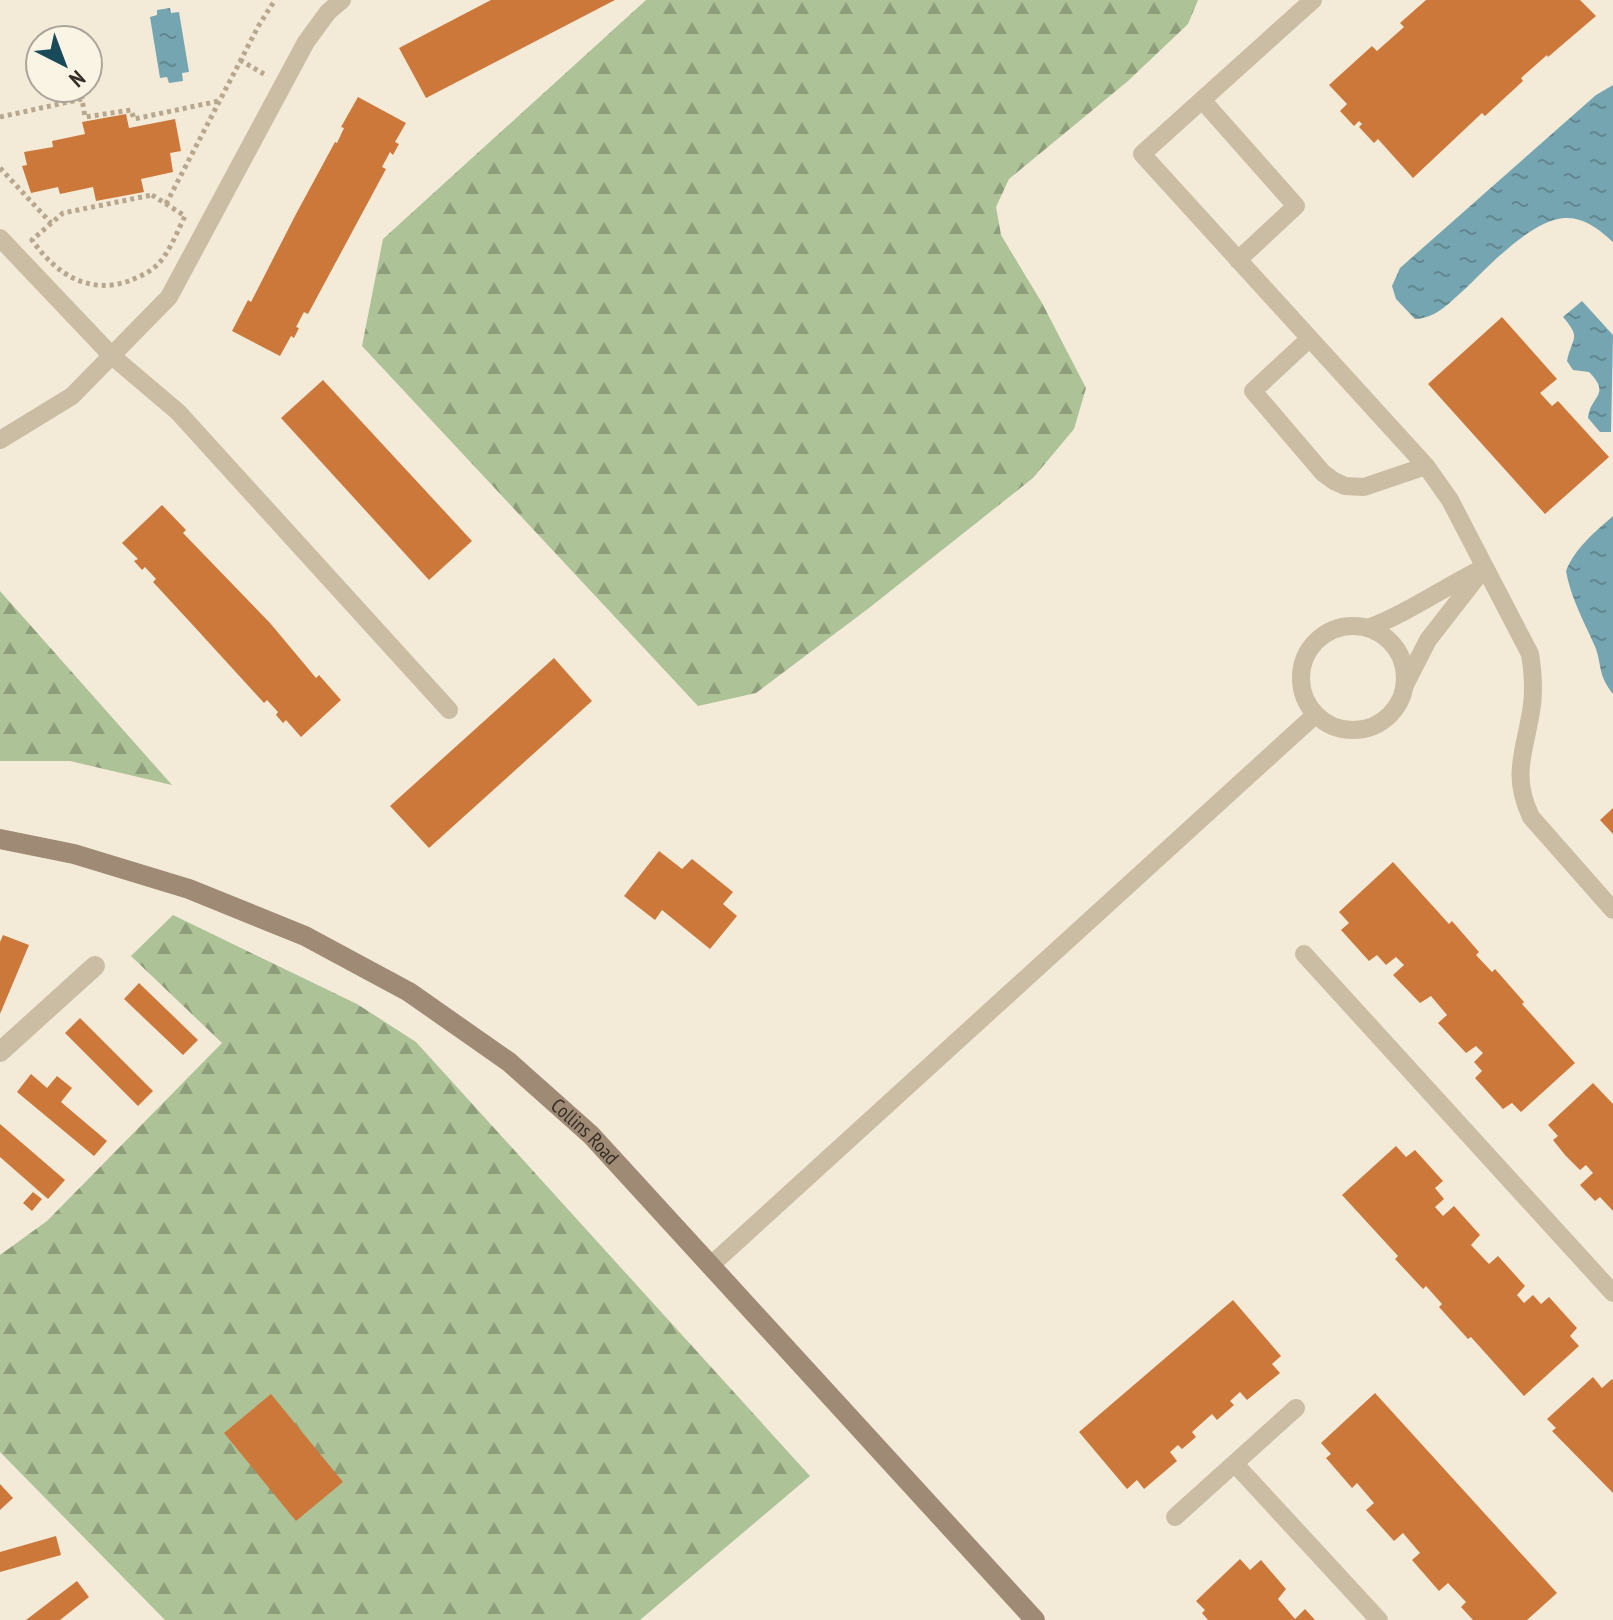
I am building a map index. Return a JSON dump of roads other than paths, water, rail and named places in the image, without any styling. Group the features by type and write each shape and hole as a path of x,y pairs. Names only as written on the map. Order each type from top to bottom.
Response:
{"street":[{"name":"Collins Road","path":"0,839 74,854 189,889 305,936 409,992 509,1062 591,1135 1035,1620"},
{"path":"0,1052 95,966"}],"lane":[{"path":"0,440 72,396 169,297 306,42 328,12 342,0"},
{"path":"1313,0 1142,154 1426,466 1450,500 1530,654 1533,676 1531,707 1519,764 1523,799 1531,817 1613,910"},
{"path":"1203,101 1296,206 1238,260"},
{"path":"0,238 112,356 178,412 449,710"},
{"path":"1309,339 1253,391 1323,473 1345,486 1364,487 1426,466"},
{"path":"1368,628 1394,618 1433,593 1484,568"},
{"path":"1405,685 1405,669 1400,653 1390,640 1368,628 1344,626 1328,631 1306,654 1300,670 1305,702 1328,725 1344,730 1361,730 1377,725 1400,702 1405,685 1428,640 1484,568"},
{"path":"710,1266 1315,715"},
{"path":"1304,954 1613,1293"},
{"path":"1175,1517 1296,1408"},
{"path":"1235,1464 1379,1620"}],"water":[{"path":"170,8 171,13 179,12 189,72 182,73 183,81 169,83 167,77 160,78 150,17 157,15 157,10"},
{"path":"1613,85 1613,242 1585,222 1565,218 1552,221 1511,246 1443,308 1430,316 1415,319 1396,299 1392,286 1400,268 1596,95"},
{"path":"1582,301 1613,335 1611,432 1600,432 1588,418 1599,391 1596,380 1589,372 1573,370 1567,361 1574,334 1563,317"},
{"path":"1613,516 1613,694 1604,680 1596,649 1566,571 1580,548"}]}
